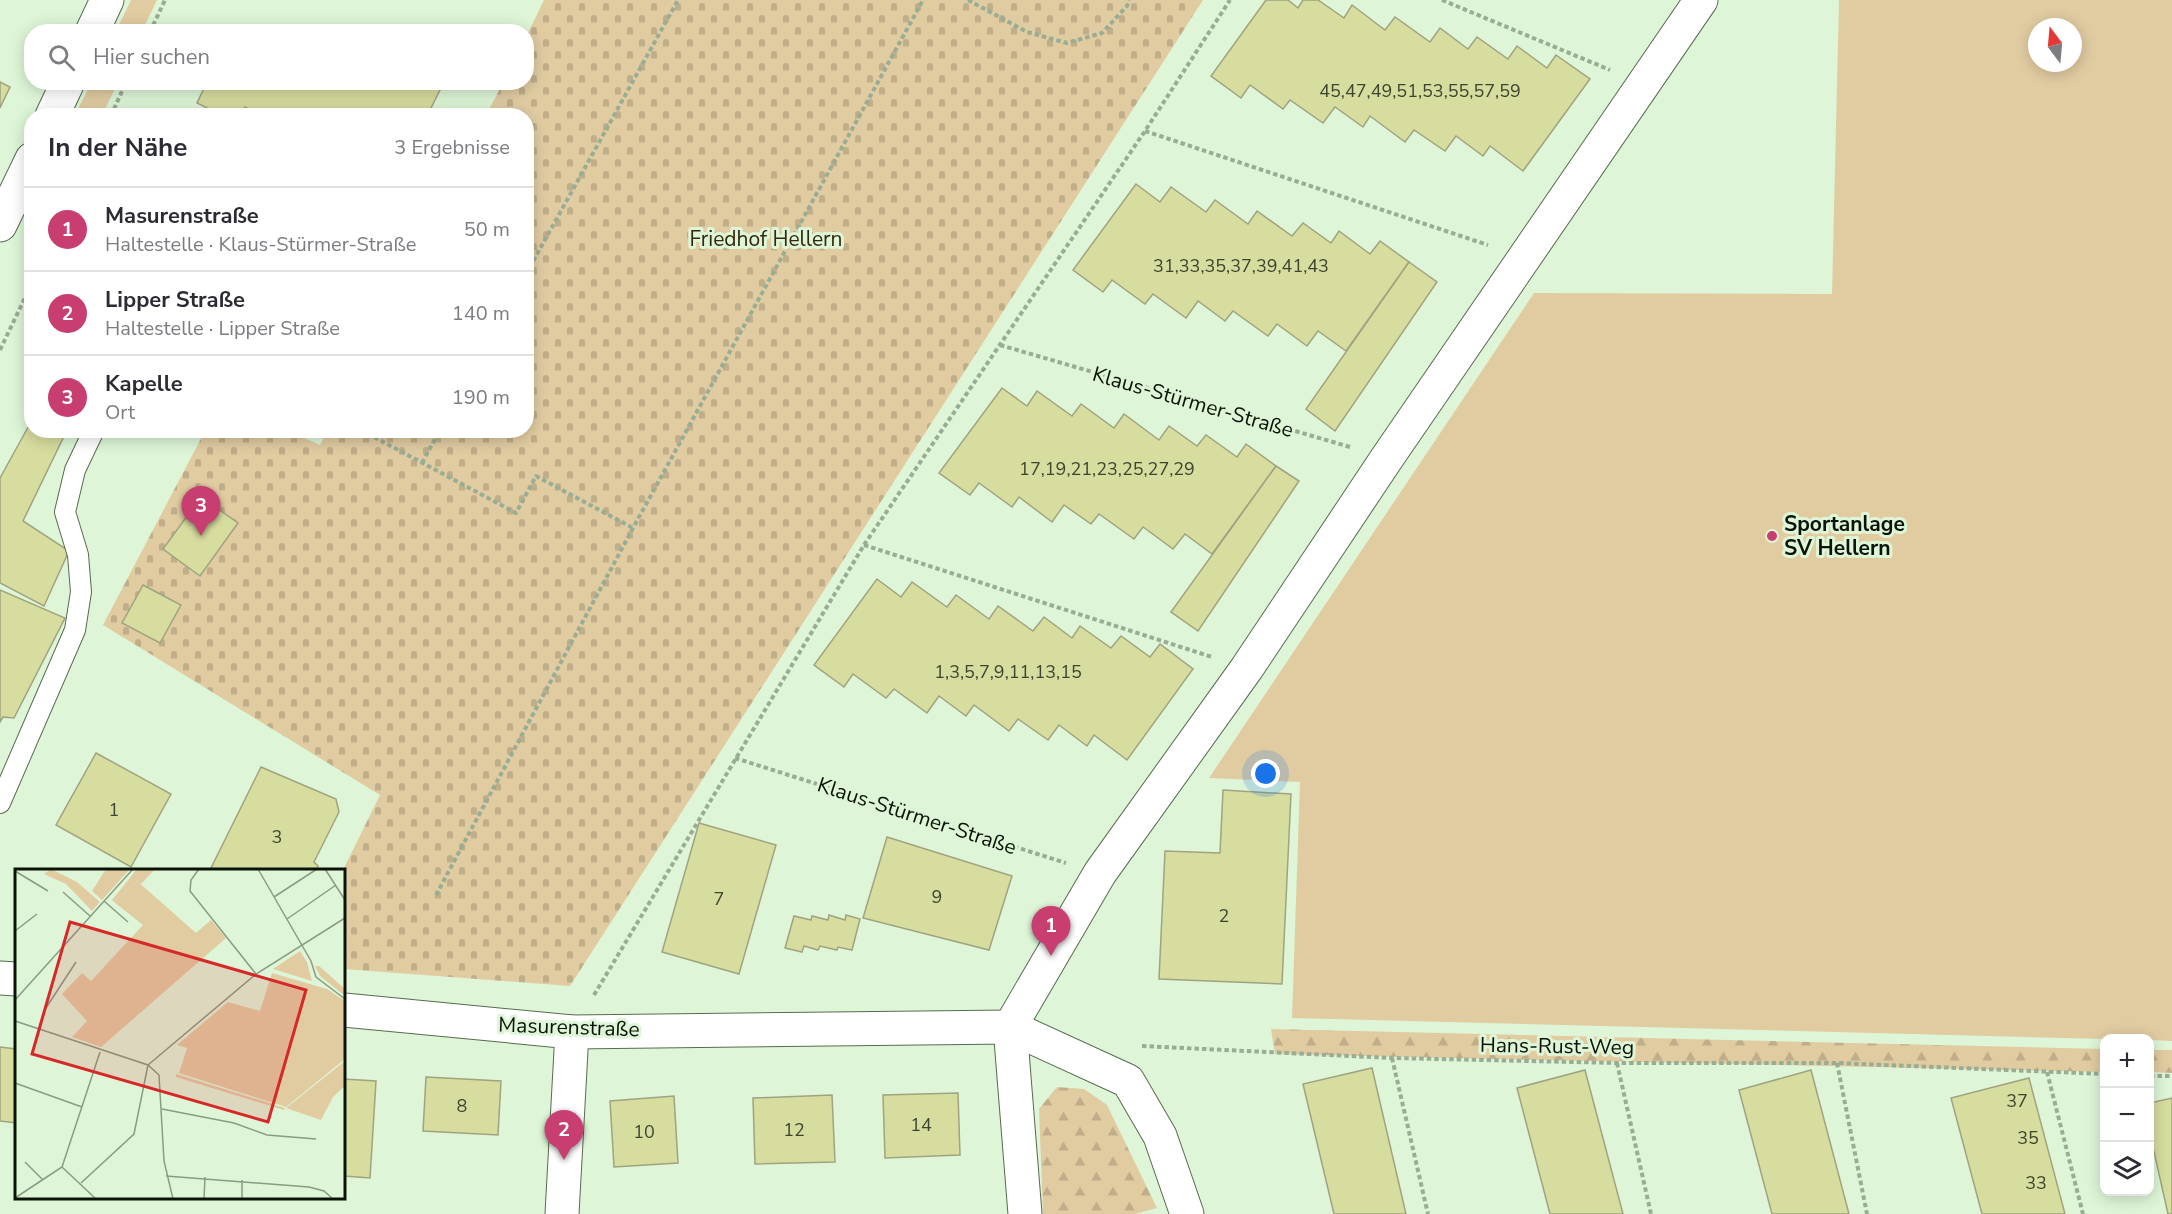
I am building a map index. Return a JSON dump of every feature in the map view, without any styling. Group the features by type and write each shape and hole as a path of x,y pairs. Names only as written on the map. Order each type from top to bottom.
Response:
{"street":[{"path":"96,24 107,0"},
{"path":"1025,1214 1011,1027 1100,873 1247,668 1387,458 1701,0"},
{"path":"56,108 64,90"},
{"path":"0,225 24,176"},
{"path":"0,978 15,979"},
{"name":"Masurenstraße","path":"345,1010 572,1032 1011,1027"},
{"path":"1011,1027 1128,1081 1160,1136 1187,1214"},
{"path":"562,1214 572,1032"}],"lane":[{"path":"0,803 75,630 81,592 78,555 65,512 75,470 90,438"}],"path":[{"path":"154,24 165,0"},
{"path":"534,260 678,0"},
{"path":"436,896 633,528 923,0"},
{"path":"968,0 1027,32 1067,43 1102,33 1127,6 1129,0"},
{"path":"572,1032 864,545 1145,130 1230,0"},
{"path":"1442,0 1643,84"},
{"path":"115,108 122,90"},
{"path":"1145,130 1526,258"},
{"path":"0,350 24,300"},
{"name":"Klaus-Stürmer-Straße","path":"1000,345 1387,458"},
{"path":"376,438 516,513 536,476 633,528"},
{"path":"422,463 436,438"},
{"path":"864,545 1247,668"},
{"name":"Klaus-Stürmer-Straße","path":"735,758 1100,873"},
{"name":"Hans-Rust-Weg","path":"1141,1046 1392,1058 1837,1063 2100,1074"},
{"path":"1392,1058 1428,1214"},
{"path":"1617,1062 1651,1214"},
{"path":"1837,1063 1867,1214"},
{"path":"2047,1072 2083,1214"},
{"path":"2154,1076 2172,1076"}],"green space":[{"path":"131,0 157,0 145,24 119,24"},
{"name":"Friedhof Hellern","path":"544,0 1203,0 570,986 345,969 343,869 380,795 103,625 201,438 304,438 320,445 324,438 534,438 534,108 490,108 499,90 534,90 532,24"},
{"name":"Sportanlage SV Hellern","path":"1839,0 2172,0 2172,1041 2154,1040 2154,1034 2100,1034 2100,1039 1292,1018 1300,782 1209,778 1534,293 1832,294"},
{"path":"88,90 114,90 106,108 78,108"},
{"path":"1271,1029 2100,1049 2100,1072 1275,1054"},
{"path":"2154,1050 2172,1050 2172,1073 2154,1072"},
{"path":"1057,1087 1084,1089 1107,1105 1157,1208 1135,1214 1043,1214 1039,1109"}],"building":[{"path":"1266,0 1288,0 1298,8 1303,0 1318,0 1344,18 1352,5 1385,30 1395,17 1430,42 1440,28 1468,49 1477,37 1508,59 1517,46 1547,68 1556,55 1590,79 1523,171 1490,146 1483,156 1456,136 1445,151 1414,130 1405,142 1370,116 1363,127 1335,107 1323,123 1290,100 1283,109 1250,85 1241,98 1211,76"},
{"path":"0,82 10,87 0,108"},
{"path":"203,90 440,90 431,108 207,108 197,103"},
{"path":"1136,184 1160,202 1171,187 1206,212 1215,200 1248,224 1257,211 1292,236 1303,223 1331,243 1339,231 1370,254 1380,241 1409,262 1346,351 1318,331 1307,346 1277,324 1268,336 1233,311 1225,321 1198,301 1186,318 1153,294 1145,304 1112,280 1103,292 1073,270"},
{"path":"1409,262 1437,282 1335,431 1306,409"},
{"path":"1002,388 1027,406 1037,391 1072,416 1081,404 1114,428 1124,414 1159,440 1169,426 1197,446 1206,435 1237,457 1246,444 1276,466 1212,554 1185,534 1173,549 1143,527 1134,539 1099,514 1091,524 1064,505 1052,522 1019,497 1012,507 979,483 970,495 939,473"},
{"path":"24,434 24,438 63,438 23,521 69,551 44,606 0,583 0,478"},
{"path":"1276,466 1299,481 1198,631 1171,612"},
{"path":"201,497 238,523 200,576 163,549"},
{"path":"877,579 901,597 912,582 947,607 956,595 989,619 998,606 1033,631 1044,617 1072,638 1080,626 1111,648 1121,636 1150,657 1160,644 1193,669 1127,760 1094,735 1087,746 1059,725 1048,740 1018,719 1009,731 974,705 966,716 939,696 927,713 894,689 886,698 853,674 844,687 814,665"},
{"path":"143,585 181,605 160,643 122,623"},
{"path":"0,590 65,618 14,718 3,717 0,722"},
{"path":"96,753 171,794 131,867 56,825"},
{"path":"261,767 336,799 339,812 314,862 318,866 317,869 210,869"},
{"path":"1223,790 1291,794 1282,984 1159,979 1165,851 1220,853"},
{"path":"699,823 776,845 739,974 662,952"},
{"path":"887,837 1012,876 989,950 863,918"},
{"path":"829,915 845,920 846,915 860,919 852,950 838,947 837,950 820,946 818,950 804,946 802,952 785,948 794,916 811,920 812,916 828,920"},
{"path":"0,1047 15,1049 15,1123 0,1121"},
{"path":"1372,1068 1406,1214 1334,1214 1303,1084"},
{"path":"1585,1070 1623,1214 1550,1214 1517,1088"},
{"path":"1811,1070 1849,1214 1772,1214 1739,1090"},
{"path":"426,1077 501,1081 498,1135 423,1131"},
{"path":"2029,1078 2065,1214 1982,1214 1951,1098"},
{"path":"345,1079 376,1081 370,1178 345,1176"},
{"path":"958,1093 960,1155 885,1158 883,1095"},
{"path":"832,1095 835,1162 755,1164 753,1098"},
{"path":"674,1096 678,1163 614,1167 610,1101"},
{"path":"2172,1098 2172,1214 2168,1214 2154,1152 2154,1102"}],"place":[{"name":"Kapelle","path":"201,536"},
{"name":"Sportanlage SV Hellern","path":"1772,536"},
{"name":"Masurenstraße","path":"1051,956"},
{"name":"Lipper Straße","path":"564,1160"}]}
